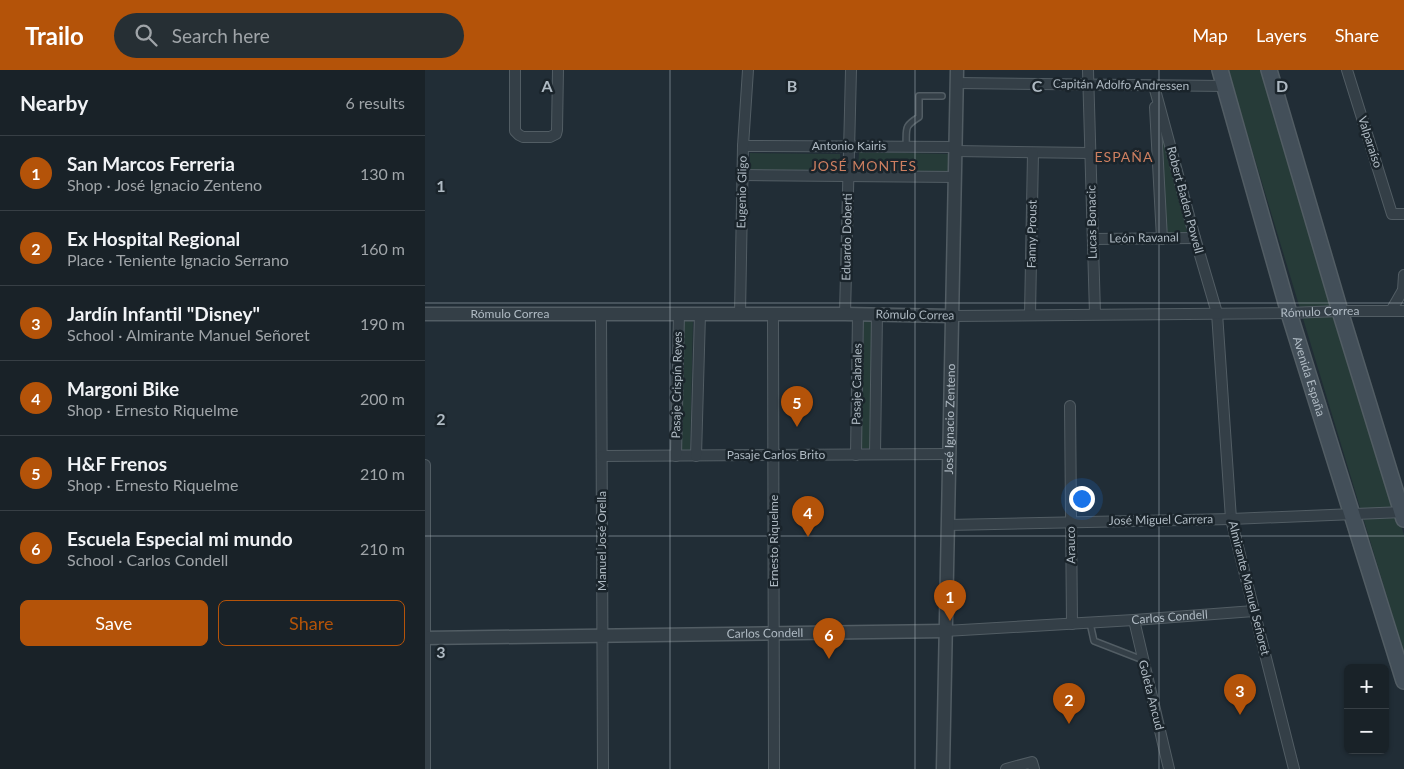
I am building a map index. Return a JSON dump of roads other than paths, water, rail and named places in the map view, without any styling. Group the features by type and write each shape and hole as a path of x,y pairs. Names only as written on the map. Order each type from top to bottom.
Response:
{"main road":[{"name":"Avenida España","path":"1220,70 1289,313 1404,681"},
{"path":"1269,70 1340,311 1403,514"}],"street":[{"path":"515,70 515,128 517,134 523,137 550,137 555,134 558,128 558,70"},
{"name":"Eugenio Gligo","path":"740,314 742,175 748,70"},
{"name":"Eduardo Doberti","path":"851,70 849,176 852,314"},
{"name":"José Ignacio Zenteno","path":"943,769 957,70"},
{"name":"Lucas Bonacic","path":"1088,70 1095,314"},
{"name":"Valparaíso","path":"1347,70 1392,214 1404,214"},
{"name":"Capitán Adolfo Andressen","path":"957,83 1225,86"},
{"path":"1154,86 1162,239"},
{"name":"Robert Baden Powell","path":"1154,86 1217,313"},
{"name":"Antonio Kairis","path":"743,146 906,146 1033,153 1090,152"},
{"name":"Fanny Proust","path":"1030,315 1033,153"},
{"path":"742,175 955,177"},
{"name":"León Ravanal","path":"1093,239 1195,238"},
{"path":"1391,311 1403,290 1404,275"},
{"name":"Rómulo Correa","path":"425,314 877,314 952,316 1404,311"},
{"name":"Manuel José Orella","path":"601,313 603,769"},
{"name":"Almirante Manuel Señoret","path":"1217,313 1231,518 1294,769"},
{"name":"Pasaje Crispín Reyes","path":"676,456 679,314"},
{"name":"Pasaje Crispín Reyes","path":"696,456 700,314"},
{"name":"Ernesto Riquelme","path":"773,314 774,769"},
{"name":"Pasaje Cabrales","path":"852,314 856,455"},
{"name":"Pasaje Cabrales","path":"875,454 877,314"},
{"name":"Arauco","path":"1070,406 1073,624"},
{"name":"Pasaje Carlos Brito","path":"602,456 949,454"},
{"path":"425,465 425,769"},
{"name":"José Miguel Carrera","path":"948,525 1403,514"},
{"name":"Carlos Condell","path":"425,638 945,631 1254,611"},
{"name":"Goleta Ancud","path":"1133,620 1169,769"},
{"path":"1006,769 1033,766"}],"lane":[{"path":"906,146 907,126 919,117 919,96 942,96"},
{"path":"1090,623 1094,641 1143,660"}],"place":[{"name":"H&F Frenos","path":"797,427"},
{"name":"Margoni Bike","path":"808,537"},
{"name":"San Marcos Ferreria","path":"950,621"},
{"name":"Escuela Especial mi mundo","path":"829,659"},
{"name":"Jardín Infantil \"Disney\"","path":"1240,715"},
{"name":"Ex Hospital Regional","path":"1069,724"}],"district":[{"name":"ESPAÑA","path":"1124,157"},
{"name":"JOSÉ MONTES","path":"864,166"}]}
